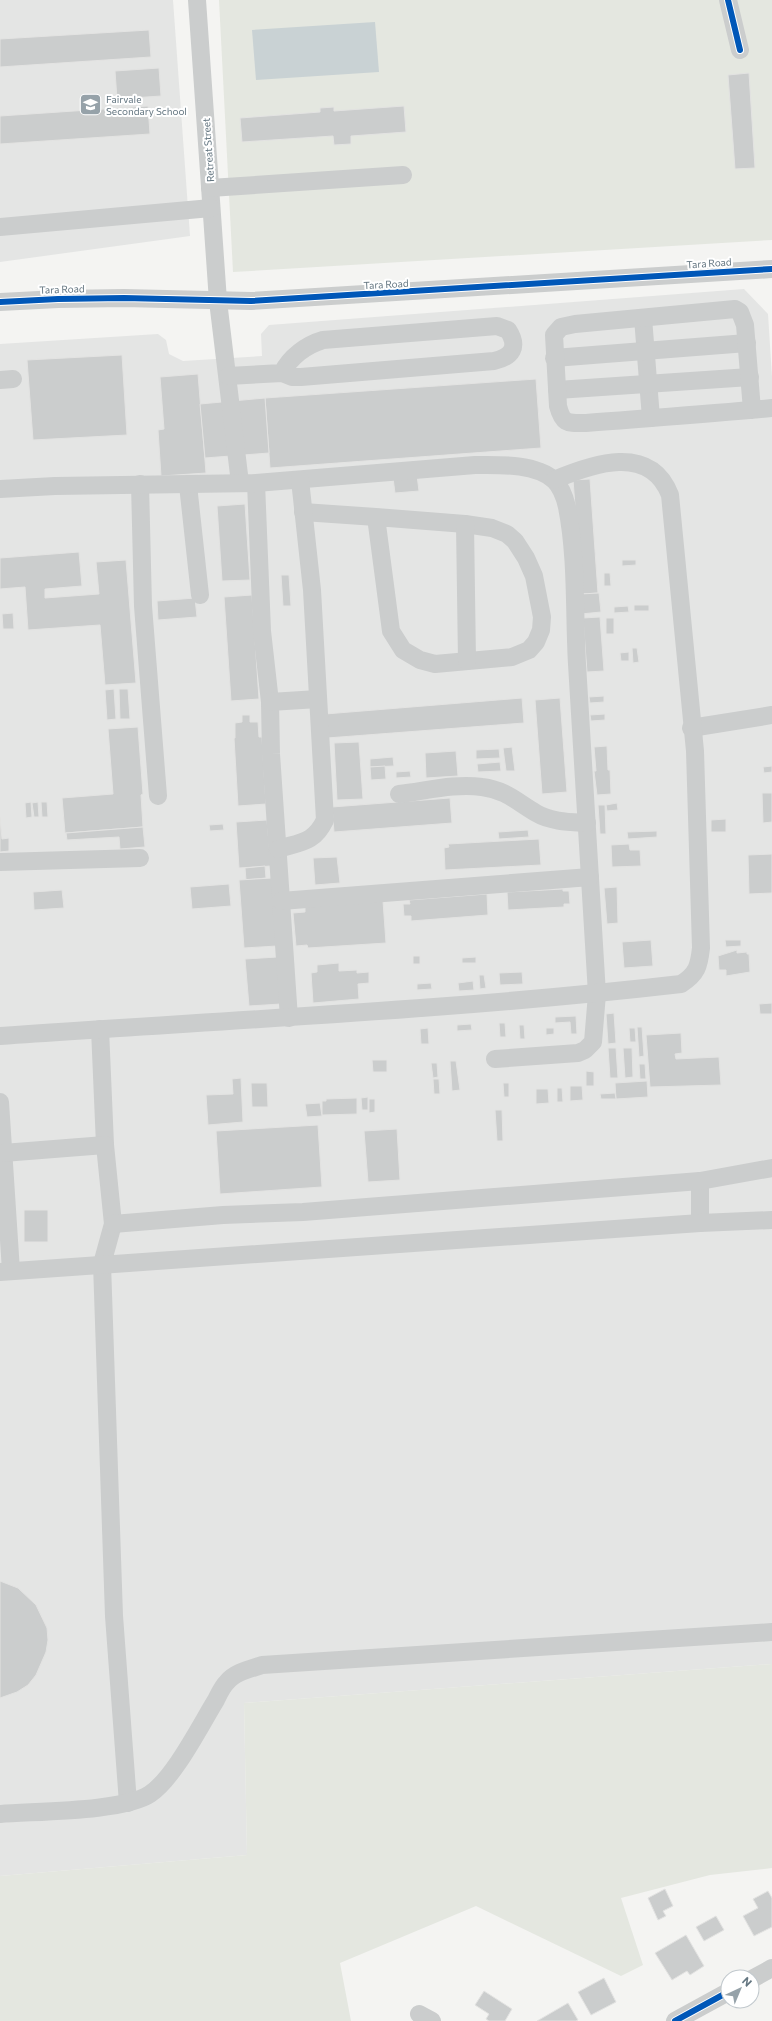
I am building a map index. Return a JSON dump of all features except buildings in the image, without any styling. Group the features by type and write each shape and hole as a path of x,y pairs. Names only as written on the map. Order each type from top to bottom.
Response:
{"street":[{"name":"Retreat Street","path":"197,0 218,301 228,376 248,483 270,702 271,754 290,1018"},
{"path":"728,0 740,50"},
{"path":"210,188 402,175"},
{"path":"0,227 212,208"},
{"name":"Tara Road","path":"0,302 72,298 251,302 772,269"},
{"path":"752,410 747,343 743,317 740,312 735,309 561,327 554,335 554,358 558,406 561,417 568,423 650,418 752,410 772,408"},
{"path":"643,318 650,418"},
{"path":"228,376 282,373 292,377 301,377 494,362 508,356 512,352 513,342 508,330 497,326 323,340 315,342 302,351 282,373"},
{"path":"554,358 747,343"},
{"path":"557,390 750,377"},
{"path":"0,1036 290,1018 597,994 681,984 690,978 699,964 701,940 694,751 670,495 665,482 642,465 624,462 587,466 554,480"},
{"path":"0,489 140,484 188,485 248,483 475,465 503,465 525,468 544,474 554,480 562,493 567,507 572,551 577,664 597,994 593,1042 585,1050 578,1053 495,1059"},
{"path":"278,849 310,839 319,832 325,820 312,590 300,480"},
{"path":"140,484 143,606 158,796"},
{"path":"188,485 200,595"},
{"path":"304,512 376,517 465,524 492,528 507,534 515,541 526,558 534,576 542,617 541,630 536,642 529,650 512,657 435,664 420,660 403,650 390,631 376,517"},
{"path":"465,524 467,661"},
{"path":"270,702 318,699"},
{"path":"691,728 772,715"},
{"path":"399,794 456,787 482,787 510,795 537,814 558,820 587,823"},
{"path":"0,862 140,858"},
{"path":"281,901 590,877"},
{"path":"100,1029 105,1145 113,1224 102,1264 114,1616 128,1803"},
{"path":"0,1102 3,1153 5,1271 700,1223 772,1220"},
{"path":"3,1153 105,1145"},
{"path":"113,1224 223,1215 303,1212 700,1181 772,1168"},
{"path":"700,1181 700,1223"},
{"path":"0,1814 96,1807 128,1803 149,1795 163,1783 227,1681 243,1670 262,1665 772,1632"},
{"path":"760,1975 772,1968"},
{"path":"675,2021 720,1996"}],"shaded area":[{"name":"Fairvale Secondary School","path":"0,0 173,0 190,236 0,262"},
{"path":"219,0 772,0 772,240 233,272"},
{"path":"375,22 379,72 256,80 252,30"},
{"path":"744,289 768,314 772,377 772,1664 244,1703 247,1855 0,1876 0,344 158,334 166,340 169,354 183,361 262,356 261,334 269,325"},
{"path":"772,1664 772,1868 710,1875 621,1898 643,1965 621,1976 476,1906 340,1963 351,2021 0,2021 0,1876 247,1855 244,1703"}],"cycle path":[{"path":"728,0 740,50"},
{"path":"0,302 124,298 251,301 772,269"},
{"path":"675,2021 720,1996"}],"place":[{"name":"Fairvale Secondary School","path":"90,105"}]}
